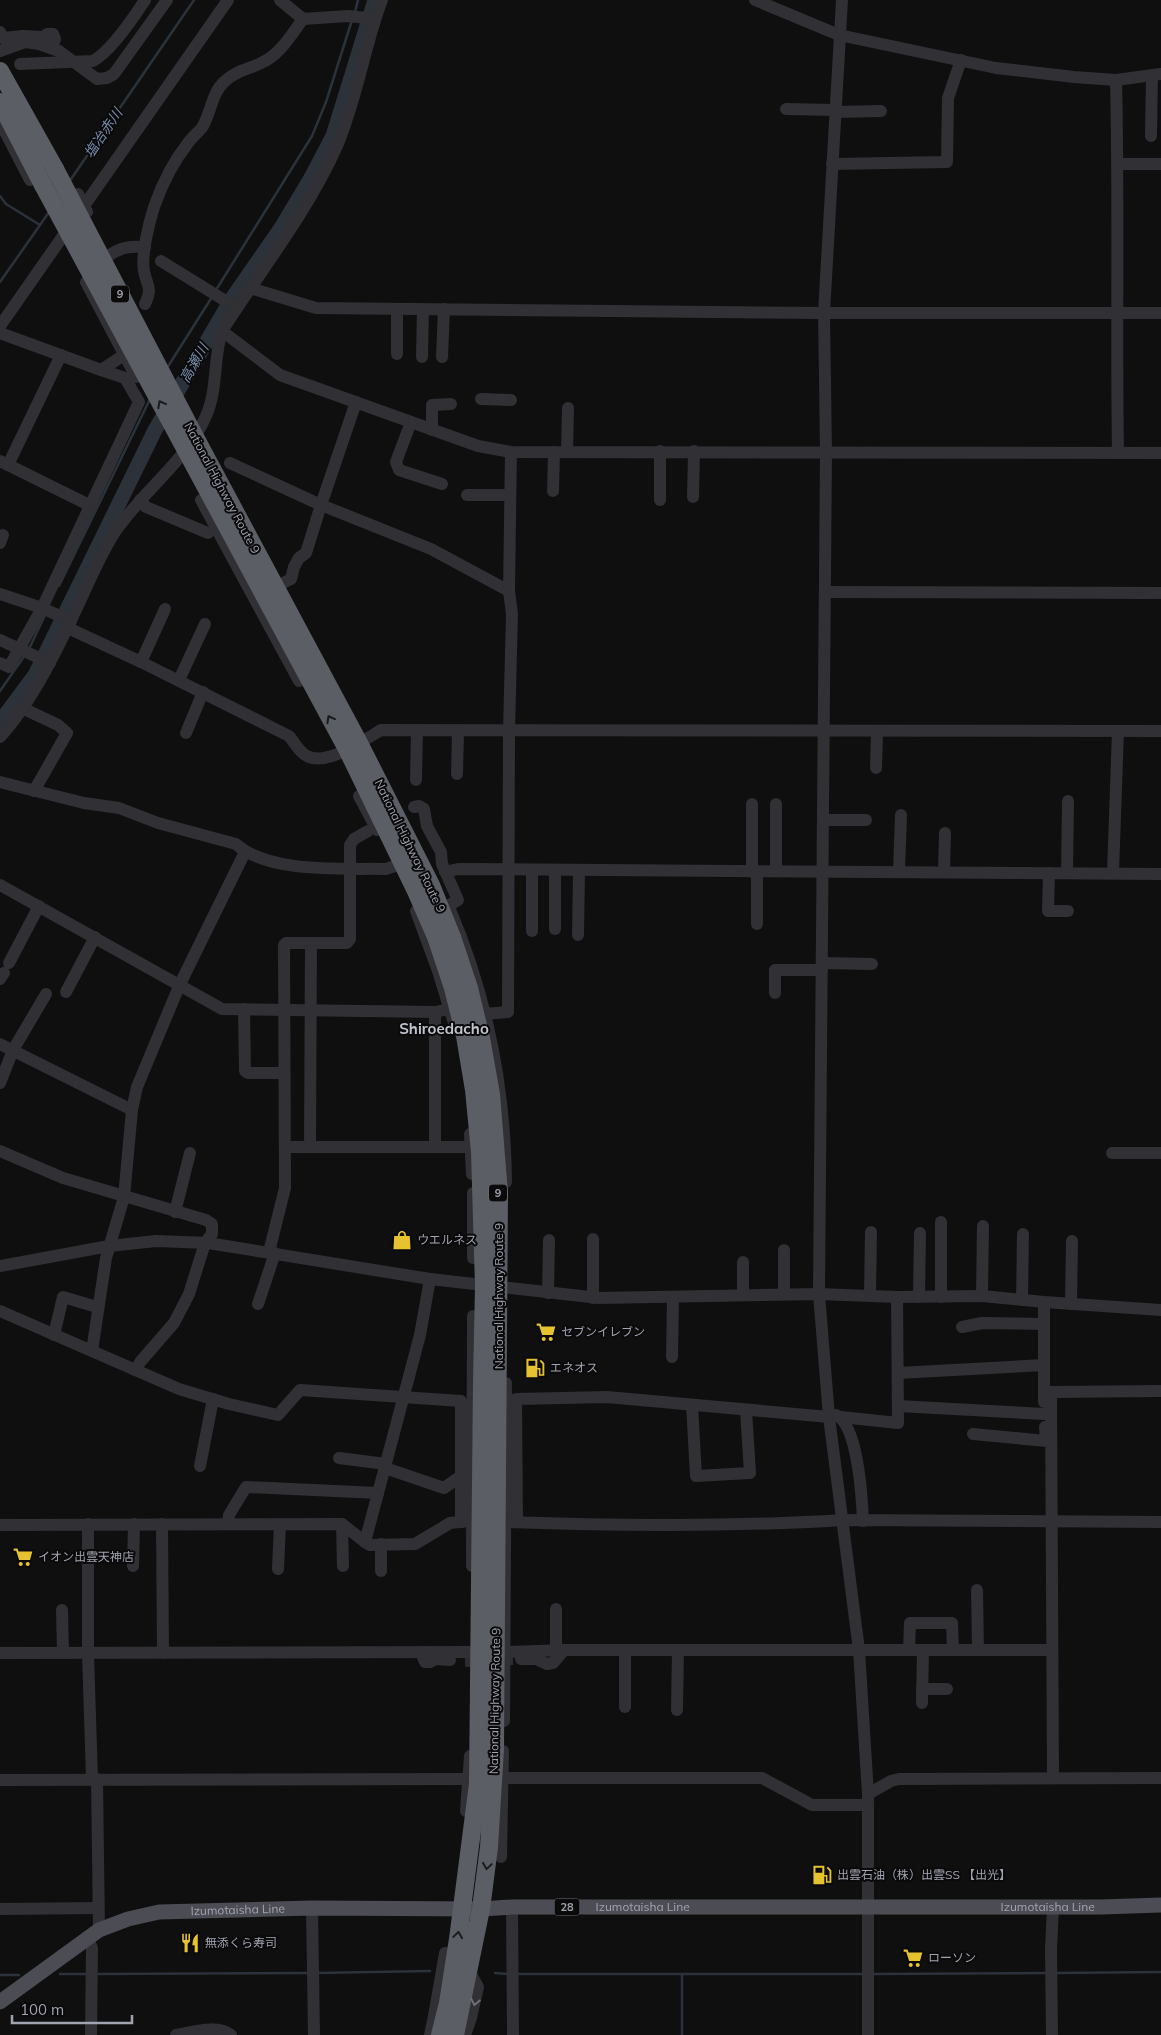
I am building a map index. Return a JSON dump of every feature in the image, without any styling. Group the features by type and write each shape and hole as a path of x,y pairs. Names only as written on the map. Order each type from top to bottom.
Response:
{"highway":[{"name":"National Highway Route 9","path":"0,71 57,165 149,339 139,367"},
{"name":"National Highway Route 9","path":"17,101 20,150 67,239 139,367 180,425 238,533 299,675 353,746 378,768 431,885 452,937 469,988 482,1038 491,1094 502,1188 492,1287 477,1388 471,1483 476,1583 475,1722 478,1784 462,1865 462,1908 448,2003 440,2035"},
{"name":"National Highway Route 9","path":"238,533 310,644 353,746 385,835 453,988 465,1036 465,1064 480,1152 478,1224 502,1345 505,1646 495,1749 489,1847 481,1909 455,2035"}],"main road":[{"name":"Izumotaisha Line","path":"0,2002 93,1934 128,1919 159,1912 312,1908 481,1909 512,1906 1053,1907 1161,1905"}],"street":[{"path":"20,64 93,61 103,54 130,23 145,0"},
{"path":"0,51 25,42 52,48 97,79 107,78 114,74 166,0"},
{"path":"0,326 228,0"},
{"path":"280,0 303,19 348,16 375,19"},
{"path":"0,737 22,708 50,663 114,534 140,500 190,443 206,418 214,396 218,344 222,331 289,232 323,176 338,143 353,101 382,0"},
{"path":"755,0 839,34 996,68 1116,80 1157,74 1151,136"},
{"path":"842,0 824,313 826,452 820,1294 835,1417 843,1520 859,1650 868,1800 868,2035"},
{"path":"146,304 150,293 144,271 146,247 154,208 169,171 202,126 219,87 225,80 238,72 273,57 303,19"},
{"path":"0,32 3,38 23,36 44,37 47,34 53,34 55,39 52,48"},
{"path":"832,164 947,162 948,98 961,60"},
{"path":"1116,80 1118,164 1116,314 1118,454"},
{"path":"786,109 880,111"},
{"path":"0,122 20,150"},
{"path":"1118,164 1161,164"},
{"path":"84,216 108,256 149,339"},
{"path":"108,256 119,248 132,246 146,247"},
{"path":"161,261 236,308"},
{"path":"250,288 316,308 824,313 1161,313"},
{"path":"397,309 397,354"},
{"path":"422,357 423,309"},
{"path":"442,356 444,309"},
{"path":"222,331 280,375 478,446 511,452 1161,453"},
{"path":"0,333 125,378 138,402 42,608 9,667 0,663"},
{"path":"61,355 4,463 91,506"},
{"path":"101,370 139,367"},
{"path":"481,399 511,400"},
{"path":"283,584 291,580 294,567 299,558 306,553 356,402"},
{"path":"432,430 432,406 452,404"},
{"path":"553,491 568,408"},
{"path":"411,422 396,462 398,470 442,484"},
{"path":"660,451 660,500"},
{"path":"693,497 694,451"},
{"path":"484,1014 508,1012 509,731 512,614 509,591 511,452"},
{"path":"230,463 321,505 432,549 509,591"},
{"path":"231,485 283,584 310,644 352,714"},
{"path":"467,495 510,495"},
{"path":"140,500 146,507 208,532"},
{"path":"201,500 299,675"},
{"path":"232,556 238,533 258,538"},
{"path":"825,592 1161,594"},
{"path":"0,594 42,608 141,662 289,736 299,750 315,760 324,759 353,746 381,730 1161,731"},
{"path":"141,662 165,609"},
{"path":"179,680 204,624"},
{"path":"0,640 50,663"},
{"path":"186,733 203,692"},
{"path":"22,708 58,725 67,733 34,791"},
{"path":"416,780 417,730"},
{"path":"456,774 458,731"},
{"path":"1113,873 1118,731"},
{"path":"876,768 877,732"},
{"path":"378,768 431,865 477,983 491,1041 500,1098 505,1154 502,1188 507,1252"},
{"path":"0,782 84,803 119,808 158,823 236,844 245,852 269,860 312,869 386,869 394,866"},
{"path":"359,796 385,835 394,866 422,916 465,1064 464,1079 478,1224 473,1258"},
{"path":"1067,873 1068,801"},
{"path":"752,804 757,924"},
{"path":"776,804 776,871"},
{"path":"414,807 419,806 424,809 427,826 441,852 442,864 458,900 448,906"},
{"path":"899,871 901,815"},
{"path":"823,820 866,820"},
{"path":"258,1304 272,1252 285,1188 284,945 286,943 347,943 350,939 350,845 354,839 368,831"},
{"path":"944,872 945,832"},
{"path":"92,1351 97,1307 109,1246 124,1197 132,1110 137,1087 180,984 245,852"},
{"path":"446,872 458,869 1161,874"},
{"path":"532,870 532,931"},
{"path":"555,870 555,929"},
{"path":"578,935 579,871"},
{"path":"1049,873 1048,911 1068,911"},
{"path":"0,885 222,1009 435,1012 449,1009"},
{"path":"4,971 40,906"},
{"path":"66,992 94,937"},
{"path":"310,943 310,1147"},
{"path":"775,993 775,970 872,964"},
{"path":"0,1083 13,1050 46,994"},
{"path":"244,1009 245,1071 248,1073 284,1073"},
{"path":"435,1012 435,1147"},
{"path":"0,1044 132,1110"},
{"path":"285,1147 471,1147"},
{"path":"0,1151 63,1178 212,1224 212,1234 205,1243 189,1294 174,1323 135,1370"},
{"path":"175,1212 190,1153"},
{"path":"1112,1153 1161,1153"},
{"path":"940,1297 941,1222"},
{"path":"982,1296 983,1226"},
{"path":"870,1296 871,1232"},
{"path":"920,1233 920,1297"},
{"path":"1022,1300 1023,1234"},
{"path":"593,1239 593,1298"},
{"path":"548,1293 550,1240"},
{"path":"0,1266 109,1246 156,1241 205,1243 492,1287 593,1298 784,1294 897,1297 982,1296 1161,1310"},
{"path":"1071,1304 1072,1241"},
{"path":"784,1250 784,1294"},
{"path":"743,1262 743,1295"},
{"path":"365,1542 420,1335 430,1278"},
{"path":"54,1335 64,1297 97,1307"},
{"path":"672,1356 673,1297"},
{"path":"501,1857 505,1646 516,1399 607,1397 898,1423 897,1297"},
{"path":"1044,1302 1044,1414 1049,1439"},
{"path":"0,1312 179,1389 213,1400 278,1415 300,1390 462,1401 471,1483 466,1522 476,1583 468,1656 475,1722 462,1865"},
{"path":"473,1316 477,1388"},
{"path":"502,1345 506,1316"},
{"path":"962,1327 982,1323 1044,1324"},
{"path":"898,1373 1044,1365"},
{"path":"1053,1778 1052,1523 1049,1439 1051,1392 1161,1391"},
{"path":"200,1466 213,1400"},
{"path":"692,1405 696,1476 750,1473 746,1410"},
{"path":"898,1406 1044,1414"},
{"path":"835,1417 848,1431 858,1462 863,1521"},
{"path":"973,1434 1046,1442 1049,1439"},
{"path":"502,1457 512,1522"},
{"path":"338,1458 385,1466 444,1488 471,1483"},
{"path":"228,1524 229,1515 246,1486 378,1493"},
{"path":"512,1522 612,1524 799,1523 843,1520 1052,1523 1161,1522"},
{"path":"0,1525 342,1524 370,1544 415,1544 450,1523 466,1522"},
{"path":"88,1524 88,1654 95,1779 98,1908 92,1948 91,2035"},
{"path":"133,1566 134,1524"},
{"path":"162,1524 163,1653"},
{"path":"278,1569 280,1524"},
{"path":"342,1524 343,1566"},
{"path":"381,1544 381,1571"},
{"path":"977,1590 978,1650"},
{"path":"505,1646 547,1664 553,1663 560,1650 556,1609"},
{"path":"62,1610 62,1653"},
{"path":"909,1650 910,1623 952,1623 953,1650"},
{"path":"560,1650 1051,1650"},
{"path":"625,1650 625,1707"},
{"path":"677,1710 678,1650"},
{"path":"922,1703 923,1650"},
{"path":"0,1653 421,1652 468,1656"},
{"path":"922,1689 947,1689"},
{"path":"502,1778 762,1778 812,1805 868,1800 891,1781 899,1779 1161,1778"},
{"path":"0,1780 469,1779"},
{"path":"491,1818 502,1804"},
{"path":"512,1906 513,2035"},
{"path":"1052,2035 1051,1949 1053,1907"},
{"path":"0,1909 98,1908"},
{"path":"312,1908 314,2035"},
{"path":"430,2035 444,1953"},
{"path":"465,2035 472,2018 478,1987 468,1969"},
{"path":"434,2016 448,2003"},
{"path":"176,2035 217,2029 232,2035"}],"waterway":[{"name":"塩冶赤川","path":"69,182 194,0"},
{"path":"355,12 358,0"},
{"name":"高瀬川","path":"0,722 35,675 155,430 231,300 281,228 333,136 375,0"},
{"path":"216,290 312,136 326,102 352,20"},
{"name":"塩冶赤川","path":"0,196 6,204 40,225 49,212"},
{"path":"0,282 40,225"},
{"path":"167,368 212,297"},
{"path":"59,586 150,399"},
{"path":"29,649 46,613"},
{"path":"0,691 25,655"},
{"path":"316,1973 430,1971"},
{"path":"1056,1973 1161,1972"},
{"path":"96,1974 308,1973"},
{"path":"495,1973 508,1974"},
{"path":"871,1974 1048,1973"},
{"path":"60,1974 88,1974"},
{"path":"516,1974 863,1974"},
{"path":"0,1975 19,1975"},
{"path":"682,1975 682,2035"}],"tunnel":[{"path":"465,1661 513,1659"}],"place":[{"name":"ウエルネス","path":"402,1240"},
{"name":"セブンイレブン","path":"546,1332"},
{"name":"エネオス","path":"535,1368"},
{"name":"イオン出雲天神店","path":"23,1557"},
{"name":"出雲石油（株）出雲SS 【出光】","path":"822,1875"},
{"name":"無添くら寿司","path":"190,1943"},
{"name":"ローソン","path":"913,1958"}],"district":[{"name":"Shiroedacho","path":"444,1029"}]}
